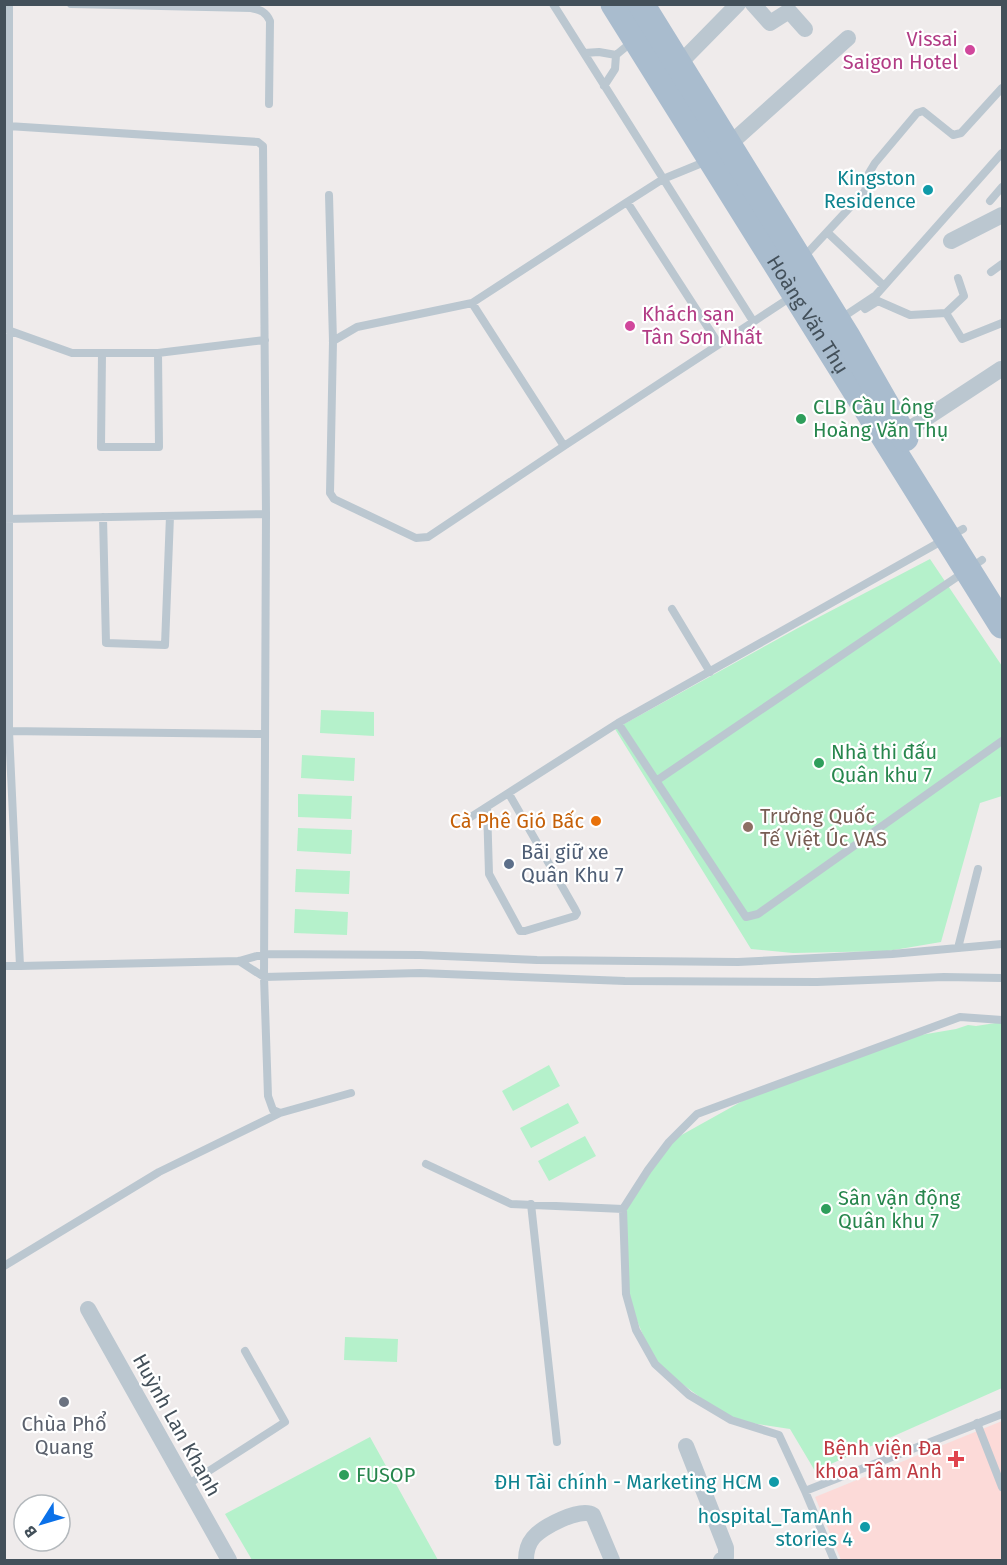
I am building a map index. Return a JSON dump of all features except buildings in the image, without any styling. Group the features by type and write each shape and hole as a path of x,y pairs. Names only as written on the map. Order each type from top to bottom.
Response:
{"main road":[{"name":"Hoàng Văn Thụ","path":"614,4 669,72 719,153 794,295 895,439 975,565 1002,625"},
{"name":"Hoàng Văn Thụ","path":"719,153 800,261 838,323 895,439"},
{"name":"Hoàng Văn Thụ","path":"975,565 1002,594"}],"street":[{"path":"669,72 738,4"},
{"path":"753,4 770,23 789,11 805,28"},
{"path":"719,153 848,38"},
{"path":"951,241 1002,215"},
{"path":"895,439 1000,369"},
{"name":"Huỳnh Lan Khanh","path":"88,1310 229,1560"},
{"path":"686,1446 726,1548 726,1557 721,1560"},
{"path":"526,1560 526,1553 533,1538 568,1516 585,1511 593,1515 612,1560"}],"lane":[{"path":"9,4 6,329 7,731 20,966"},
{"path":"71,4 261,10 267,14 270,21 269,104"},
{"path":"553,4 753,321"},
{"path":"584,53 599,52 637,31"},
{"path":"604,86 637,31"},
{"path":"800,261 865,191 869,173 875,163 915,115 921,110 945,131 953,135 961,133 1002,88"},
{"path":"8,126 258,142 263,147 266,514 264,977 268,1096 273,1110 280,1113"},
{"path":"333,341 357,327 472,303 663,179 719,153"},
{"path":"838,323 876,295 1002,153"},
{"path":"990,201 1002,187"},
{"path":"329,195 333,341 330,493 339,502 416,538 428,537 718,343 794,295"},
{"path":"627,202 718,343"},
{"path":"827,232 884,286"},
{"path":"992,272 1002,264"},
{"path":"838,323 878,301 910,315 946,313 964,296 958,278"},
{"path":"472,303 564,446"},
{"path":"946,313 962,339 1002,323"},
{"path":"6,329 72,353 158,353 265,340"},
{"path":"102,353 101,447 159,447 158,353"},
{"path":"6,519 266,514"},
{"path":"103,518 106,643 165,645 170,516"},
{"path":"466,820 618,723 955,534"},
{"path":"656,781 975,565"},
{"path":"672,609 710,672"},
{"path":"618,723 746,917 758,914 1002,741"},
{"path":"7,731 264,734"},
{"path":"488,807 489,874 520,931 575,916 577,913 575,909 509,794"},
{"path":"958,948 978,869"},
{"path":"4,966 239,962 264,954 738,962 892,954 1002,944"},
{"path":"239,962 264,977 420,974 625,981 817,982 944,977 1002,978"},
{"path":"834,1560 806,1491 779,1435 731,1420 689,1395 655,1365 636,1330 626,1294 623,1209 669,1142 697,1114 960,1017 1002,1020"},
{"path":"7,1263 159,1173 280,1113 351,1093"},
{"path":"426,1164 511,1204 623,1209"},
{"path":"531,1204 556,1442"},
{"path":"187,1485 285,1422 244,1351"},
{"path":"806,1491 1002,1414"},
{"path":"977,1424 1002,1486"}],"shaded area":[{"name":"Bệnh viện Đa khoa Tâm Anh","path":"1002,1421 1002,1560 841,1560 815,1497"}],"green space":[{"name":"Nhà thi đấu Quân khu 7","path":"930,559 1002,666 1002,796 980,803 941,942 888,951 793,953 751,949 615,729 798,628"},
{"path":"321,710 374,712 374,736 320,733"},
{"path":"302,755 355,758 354,781 301,778"},
{"path":"298,794 352,796 351,819 298,817"},
{"path":"298,828 352,830 351,854 297,851"},
{"path":"296,869 350,871 349,894 295,892"},
{"path":"295,909 348,912 347,935 294,933"},
{"name":"Sân vận động Quân khu 7","path":"1002,1022 1002,1388 815,1471 790,1429 731,1420 655,1364 626,1294 623,1209 669,1142 766,1088 903,1038 968,1025"},
{"path":"549,1065 560,1086 513,1111 502,1091"},
{"path":"568,1103 579,1123 531,1148 520,1128"},
{"path":"585,1136 596,1156 549,1181 538,1161"},
{"path":"345,1337 398,1339 397,1362 344,1360"},
{"name":"FUSOP","path":"370,1437 438,1560 252,1560 225,1514"}],"place":[{"name":"Vissai Saigon Hotel","path":"970,50"},
{"name":"Kingston Residence","path":"928,190"},
{"name":"Khách sạn Tân Sơn Nhất","path":"630,326"},
{"name":"CLB Cầu Lông Hoàng Văn Thụ","path":"801,419"},
{"name":"Nhà thi đấu Quân khu 7","path":"819,763"},
{"name":"Cà Phê Gió Bấc","path":"596,821"},
{"name":"Trường Quốc Tế Việt Úc VAS","path":"748,827"},
{"name":"Bãi giữ xe Quân Khu 7","path":"509,864"},
{"name":"Sân vận động Quân khu 7","path":"826,1209"},
{"name":"Chùa Phổ Quang","path":"64,1402"},
{"name":"Bệnh viện Đa khoa Tâm Anh","path":"956,1459"},
{"name":"FUSOP","path":"344,1475"},
{"name":"ĐH Tài chính - Marketing HCM","path":"774,1482"},
{"name":"hospital_TamAnh stories 4","path":"865,1527"}]}
